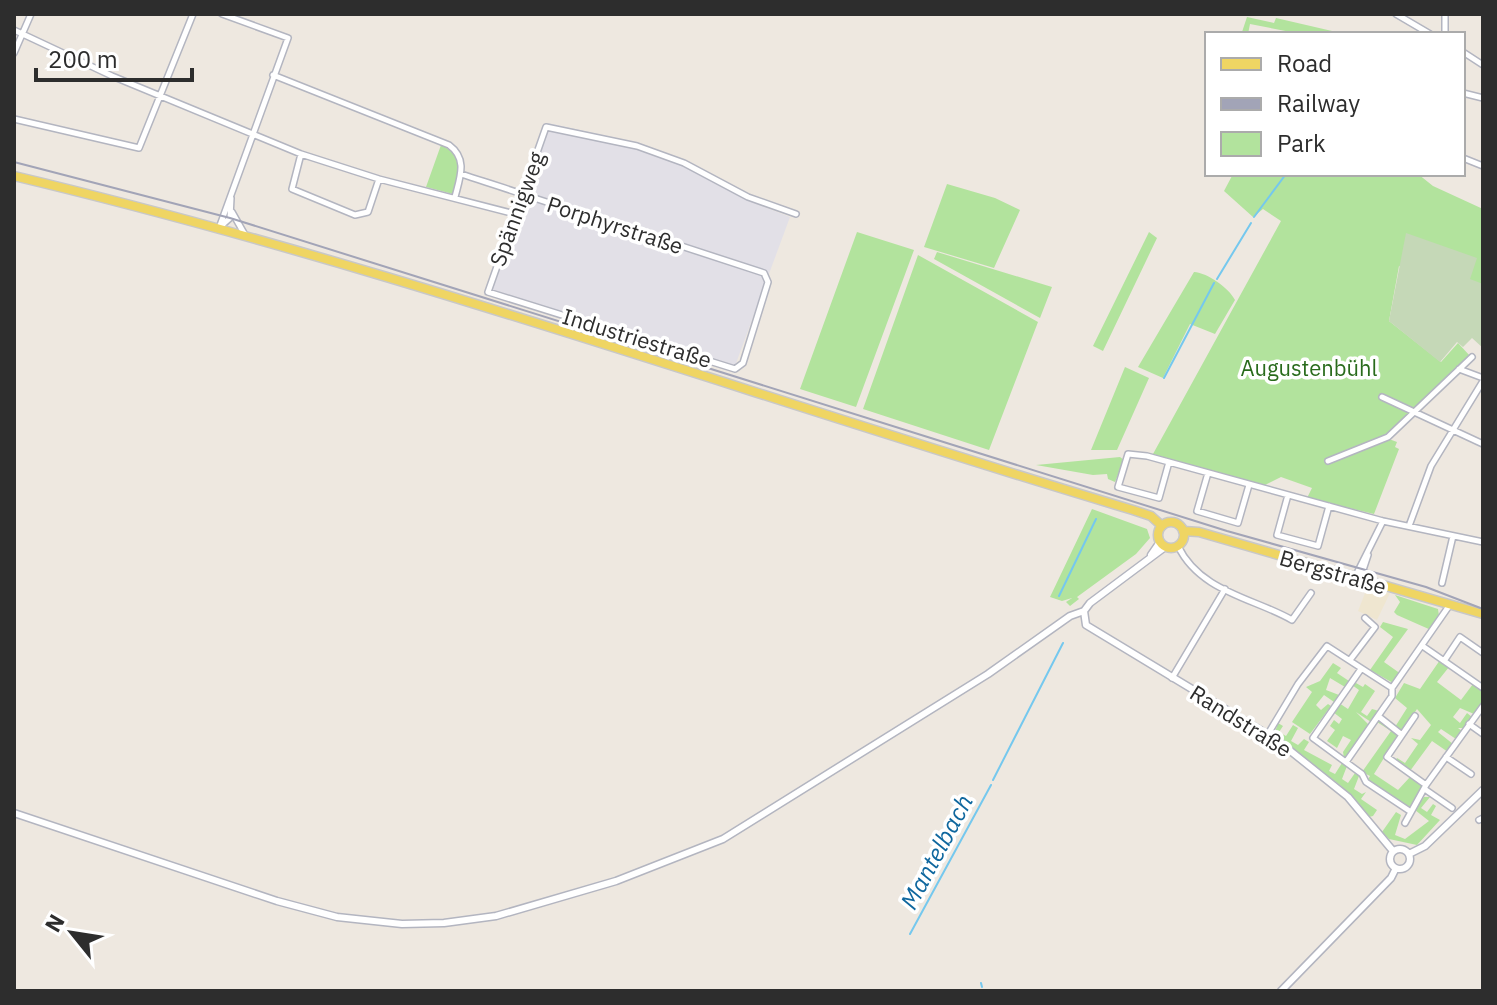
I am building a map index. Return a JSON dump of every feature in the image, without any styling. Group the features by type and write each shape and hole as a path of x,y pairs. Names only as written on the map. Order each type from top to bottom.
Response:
{"main road":[{"name":"Bergstraße","path":"14,176 245,235 1133,510 1151,516 1162,526 1174,523 1183,531 1199,532 1483,614"},
{"path":"1162,526 1163,544 1178,546 1183,531"}],"street":[{"path":"14,53 31,14"},
{"path":"14,119 139,148 193,14"},
{"path":"219,228 288,38 222,14"},
{"path":"1396,14 1427,32"},
{"path":"14,30 160,96 301,154 379,179 515,214"},
{"path":"1465,53 1483,65"},
{"path":"273,75 449,145 459,155 461,174 455,197"},
{"name":"Spännigweg","path":"488,292 546,127 637,146 684,163 748,197 796,214"},
{"path":"301,154 292,189 355,215 368,212 379,179"},
{"name":"Porphyrstraße","path":"461,174 768,277"},
{"path":"219,228 227,224 232,212 231,193"},
{"path":"232,212 245,235"},
{"name":"Industriestraße","path":"488,292 735,369 743,363 768,277"},
{"path":"1328,461 1382,440 1472,357"},
{"path":"1409,526 1431,466 1483,380 1459,369"},
{"path":"1382,397 1416,410 1483,444"},
{"path":"1169,462 1159,498 1118,487 1128,454 1169,462 1383,521 1483,542"},
{"path":"1208,473 1197,511 1238,523 1249,485"},
{"path":"1288,495 1277,535 1318,546 1329,506"},
{"path":"1357,579 1383,521"},
{"path":"1442,583 1453,536"},
{"path":"14,813 315,912 402,924 470,920 616,881 723,839 988,674 1085,609 1163,544"},
{"path":"1178,546 1194,570 1247,602 1265,604 1292,620 1311,593"},
{"path":"1357,579 1365,570 1368,553"},
{"path":"1365,570 1372,583"},
{"path":"1172,678 1225,589"},
{"path":"1346,762 1392,696 1392,688 1424,647 1447,605"},
{"path":"1064,621 1084,622 1085,609"},
{"path":"1350,661 1375,627 1365,618"},
{"name":"Randstraße","path":"1084,622 1089,629 1268,734 1348,797 1393,851"},
{"path":"1444,661 1460,637 1483,653"},
{"path":"1268,734 1320,651 1327,646 1392,688"},
{"path":"1424,647 1483,687"},
{"path":"1361,669 1313,738 1362,774 1366,782 1411,812"},
{"path":"1405,823 1446,757 1483,706"},
{"path":"1378,716 1402,735"},
{"path":"1415,716 1387,757 1452,808"},
{"path":"1469,724 1483,734"},
{"path":"1446,757 1471,774"},
{"path":"1409,854 1425,846 1483,790"},
{"path":"1396,868 1390,861 1393,851 1402,849 1409,854"},
{"path":"1396,868 1406,867 1409,854"},
{"path":"1281,991 1391,878 1396,868"}],"shaded area":[{"path":"548,123 638,143 749,201 790,217 735,366 488,294"},
{"path":"1367,588 1390,593 1377,620 1358,611"}],"green space":[{"path":"1247,17 1274,23 1276,18 1336,32 1291,32 1250,24 1248,32 1242,32"},
{"path":"441,145 453,154 458,166 453,194 426,187"},
{"name":"Augustenbühl","path":"1232,176 1420,176 1433,186 1483,209 1483,298 1399,266 1389,321 1441,362 1458,343 1470,356 1393,432 1326,463 1389,439 1397,442 1395,447 1399,449 1374,514 1307,498 1312,488 1281,477 1263,486 1153,454 1281,221 1263,209 1253,217 1224,191"},
{"path":"947,184 995,198 1020,210 994,268 924,247"},
{"path":"857,232 914,250 856,407 800,389"},
{"path":"1149,232 1157,238 1103,351 1093,346"},
{"path":"1406,233 1477,258 1470,279 1483,284 1483,348 1472,338 1463,347 1457,342 1440,362 1389,321"},
{"path":"937,252 1052,287 1040,318 934,259"},
{"path":"918,255 1038,322 989,450 863,409"},
{"path":"1194,272 1218,282 1235,300 1215,334 1190,324 1163,378 1138,367"},
{"path":"1125,367 1149,378 1117,450 1091,450"},
{"path":"1120,457 1124,460 1115,482 1108,479 1107,474 1093,475 1036,465"},
{"path":"1092,509 1147,529 1150,538 1136,554 1077,597 1079,599 1070,606 1066,602 1072,598 1062,601 1050,597"},
{"path":"1395,595 1438,609 1439,616 1431,630 1397,615 1394,612 1400,602"},
{"path":"1383,622 1408,629 1384,662 1401,674 1393,683 1370,670 1393,637 1380,627"},
{"path":"1440,660 1449,667 1437,682 1461,700 1473,684 1483,691 1483,702 1474,714 1460,708 1453,717 1460,723 1467,713 1472,717 1465,728 1458,728 1462,731 1456,739 1441,729 1438,732 1453,744 1448,752 1432,741 1410,771 1395,761 1397,758 1405,763 1418,744 1411,738 1420,740 1431,725 1417,709 1402,731 1395,727 1407,708 1395,698 1404,683 1420,689"},
{"path":"1333,663 1341,668 1337,673 1349,681 1345,687 1330,678 1326,690 1339,695 1334,702 1324,695 1316,705 1321,710 1328,704 1331,706 1310,734 1292,722 1312,692 1306,687 1320,681"},
{"path":"1356,679 1356,683 1363,687 1365,684 1375,691 1361,712 1367,716 1372,709 1379,711 1371,722 1356,712 1369,725 1348,757 1344,758 1343,752 1351,740 1343,736 1337,748 1327,741 1335,730 1330,726 1334,720 1339,724 1342,719 1333,712 1339,703 1348,709 1359,690 1352,685"},
{"path":"1377,722 1396,732 1397,737 1374,774 1398,790 1410,777 1423,786 1412,806 1407,808 1367,781 1370,776 1362,772 1391,731"},
{"path":"1278,723 1283,726 1279,732 1286,736 1293,725 1298,728 1291,741 1298,745 1304,739 1309,742 1304,750 1332,765 1329,771 1335,774 1342,763 1347,766 1342,779 1348,783 1355,773 1359,776 1354,789 1362,794 1366,792 1361,799 1377,810 1373,816 1369,817 1341,786 1274,735"},
{"path":"1424,797 1430,797 1421,808 1427,812 1433,804 1436,806 1431,815 1440,820 1417,845 1389,839 1382,832 1396,812 1401,815 1395,835 1405,839 1429,821 1415,810"}],"waterway":[{"name":"Mantelbach","path":"1254,217 1285,176"},
{"name":"Mantelbach","path":"1217,279 1251,223"},
{"name":"Mantelbach","path":"1164,378 1214,283"},
{"name":"Mantelbach","path":"1059,596 1096,519"},
{"name":"Mantelbach","path":"993,780 1063,643"},
{"name":"Mantelbach","path":"910,934 991,785"},
{"name":"Mantelbach","path":"981,983 982,987"}],"railway":[{"path":"14,162 230,218 1227,531 1426,587 1483,609"}]}
